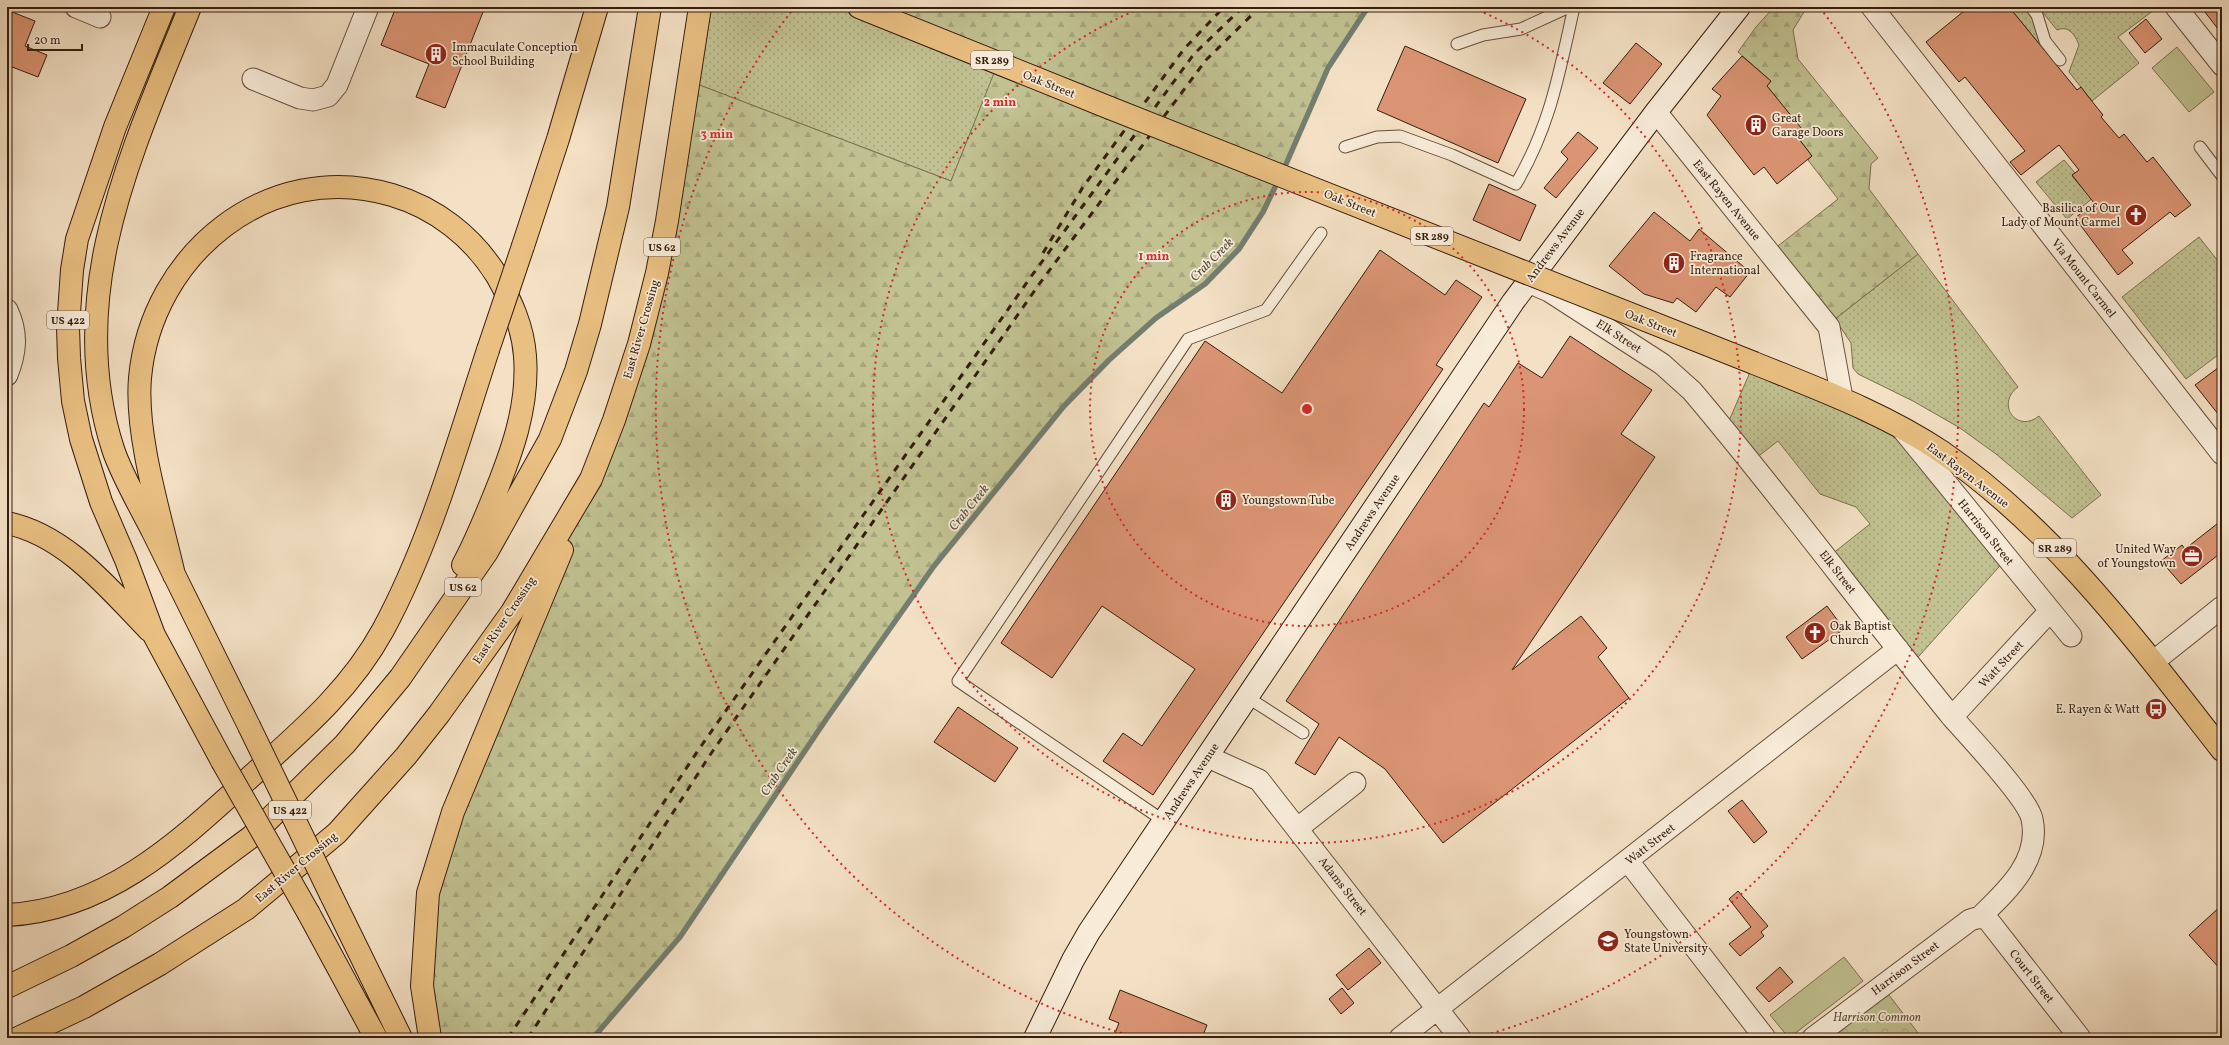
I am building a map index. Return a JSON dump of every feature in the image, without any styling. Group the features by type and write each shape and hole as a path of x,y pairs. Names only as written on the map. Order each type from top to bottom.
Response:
{"main road":[{"name":"US 422","path":"164,7 115,127 80,232 72,270 68,327 68,358 73,401 81,439 101,502 126,560 154,635 222,761 309,914 376,1038"},
{"name":"US 422","path":"190,7 134,146 116,201 106,241 98,300 97,321 99,377 113,450 398,1032"},
{"path":"7,915 45,910 74,902 118,882 152,862 180,841 308,725 348,684 382,631 411,574 436,507 558,139 597,7"},
{"name":"US 62","path":"7,987 71,956 123,927 170,897 251,837 346,744 400,678 487,552 550,439 576,371 603,274 618,207 650,7"},
{"name":"East River Crossing","path":"18,1038 84,1007 160,964 246,910 337,833 440,714 512,612 591,479 614,420 639,344 657,273 686,104 700,7"},
{"name":"Oak Street","path":"869,9 1110,108 1842,398"},
{"path":"174,575 145,447 140,398 143,355 154,317 177,274 193,253 228,222 252,208 275,198 308,189 336,186 362,188 406,199 430,209 455,228 478,250 489,264 512,302 519,323 525,355 525,390 520,426 501,479 472,549 400,678"},
{"name":"East Rayen Avenue","path":"1842,398 1901,428 1948,457 1990,489 2042,535 2082,576 2153,662 2222,750"},
{"path":"430,1038 422,986 428,893 453,812 591,479"},
{"path":"7,523 28,529 48,539 77,559 154,635"}],"street":[{"path":"76,7 100,17"},
{"path":"254,79 300,98 313,100 328,96 337,85 368,7"},
{"name":"Andrews Avenue","path":"1036,1038 1076,954 1527,282 1656,112 1739,7"},
{"name":"Via Mount Carmel","path":"1872,7 2222,454"},
{"path":"2176,7 2222,65"},
{"name":"East Rayen Avenue","path":"1656,112 1829,327 1842,398"},
{"name":"Elk Street","path":"1527,282 1549,291 1655,360 1692,391 1952,717 2022,799 2032,816 2034,833 2031,850 2017,877 1980,917"},
{"path":"7,375 15,350 15,335 10,316"},
{"name":"Harrison Street","path":"1901,428 2070,636"},
{"path":"2153,662 2222,607"},
{"name":"Watt Street","path":"1952,717 2050,611"},
{"name":"Watt Street","path":"1400,1038 1898,649"},
{"name":"Adams Street","path":"1208,756 1258,780 1298,828 1460,1038"},
{"path":"1298,828 1355,783"},
{"path":"1628,861 1766,1038"},
{"name":"Harrison Street","path":"1813,1038 1970,920 1980,917"},
{"name":"Court Street","path":"1980,917 1988,920 2080,1038"}],"lane":[{"path":"1457,44 1483,35 1522,29 1569,7"},
{"path":"1345,147 1377,137 1400,136 1452,155 1516,184 1532,157 1549,114 1561,71 1574,7"},
{"path":"2032,7 2037,15 2045,41 2060,60"},
{"path":"2200,147 2222,176"},
{"path":"1164,821 958,681 1188,339 1266,310 1321,233"},
{"path":"1247,698 1303,734"}],"green space":[{"path":"700,7 859,7 999,63 951,181 689,81"},
{"path":"859,7 1368,7 1328,68 1281,176 1263,212 1239,249 1205,284 1156,318 1109,360 1064,406 934,566 827,718 680,937 595,1038 430,1038 428,893 614,420 689,81 951,181 998,63"},
{"path":"1774,7 1807,7 1793,30 1798,59 1878,158 1871,164 1869,189 1918,254 1835,319 1778,246 1838,199 1808,160 1812,156 1799,139 1805,134 1767,86 1771,81 1738,52 1756,27"},
{"path":"2009,7 2158,7 2118,37 2139,63 2092,101 2069,72 2079,45 2071,32 2065,29 2057,30 2040,9 2036,13 2045,41 2040,45"},
{"path":"2177,47 2214,92 2189,112 2152,68"},
{"path":"2064,160 2075,173 2072,176 2081,187 2084,185 2094,197 2067,219 2036,182"},
{"path":"2199,237 2222,266 2222,352 2186,379 2122,297"},
{"path":"1918,254 2018,387 2011,394 2008,401 2012,415 2023,421 2031,421 2039,416 2101,495 2072,518 1996,454 1960,428 1913,401 1858,374 1853,368 1851,343 1835,319"},
{"path":"1754,363 1888,420 2007,558 1911,665 1827,558 1870,524 1856,507 1820,494 1778,441 1751,462 1725,430"},
{"path":"1844,957 1863,981 1789,1038 1770,1015"},
{"name":"Harrison Common","path":"1882,986 1922,1038 1813,1038"}],"building":[{"name":"Immaculate Conception School Building","path":"396,7 485,7 445,108 416,97 429,64 381,45"},
{"path":"1969,7 2009,7 2077,90 2081,87 2103,115 2101,117 2119,138 2124,134 2147,162 2153,157 2191,205 2175,217 2170,212 2122,250 2133,263 2118,275 2075,218 2094,203 2072,175 2079,170 2059,145 2021,175 2010,162 2025,151 1965,77 1959,82 1926,42"},
{"path":"2201,7 2222,7 2222,34"},
{"path":"7,10 35,21 25,46 47,55 38,77 7,65"},
{"path":"2146,19 2162,39 2145,53 2129,33"},
{"path":"1636,43 1662,64 1630,104 1603,83"},
{"path":"1405,46 1526,99 1498,163 1377,110"},
{"name":"Great Garage Doors","path":"1742,56 1771,81 1767,86 1806,134 1799,139 1812,156 1777,184 1764,167 1754,175 1707,115 1721,96 1712,89"},
{"path":"1578,132 1598,148 1556,198 1544,188 1568,159 1561,152"},
{"path":"1489,184 1536,205 1520,241 1473,220"},
{"name":"Fragrance International","path":"1654,212 1690,241 1699,229 1750,272 1730,297 1716,287 1696,312 1677,298 1673,303 1644,294 1609,266"},
{"name":"Youngstown Tube","path":"1380,250 1445,295 1456,280 1482,297 1436,365 1443,369 1153,795 1103,761 1123,733 1142,746 1195,669 1102,606 1052,678 1001,643 1205,341 1282,393"},
{"path":"1570,336 1652,390 1621,434 1655,457 1512,670 1581,616 1607,648 1598,657 1629,698 1443,843 1385,769 1339,737 1315,775 1295,763 1319,724 1286,701 1484,403 1489,407 1518,363 1542,378"},
{"path":"2222,365 2222,419 2195,385"},
{"name":"United Way of Youngstown","path":"2222,520 2222,552 2181,584 2161,561 2182,545 2185,549"},
{"name":"Oak Baptist Church","path":"1827,606 1844,629 1802,659 1786,637"},
{"path":"958,707 1018,748 995,782 934,742"},
{"path":"1742,800 1767,832 1754,843 1728,811"},
{"path":"1738,891 1768,926 1761,932 1764,936 1740,956 1729,944 1751,927 1729,899"},
{"path":"2222,905 2222,971 2189,935"},
{"path":"1369,948 1381,963 1348,990 1336,975"},
{"path":"1780,967 1793,982 1769,1002 1756,988"},
{"path":"1342,988 1354,1003 1341,1014 1329,999"},
{"path":"1120,990 1207,1025 1202,1038 1113,1038 1119,1023 1109,1019"}],"waterway":[{"name":"Crab Creek","path":"1283,171 1328,68 1368,7"},
{"name":"Crab Creek","path":"593,1038 680,937 827,718 934,566 1064,406 1109,360 1156,318 1205,284 1239,249 1263,212 1279,179"}],"railway":[{"path":"1043,253 1083,187 1184,49 1224,7"},
{"path":"508,1038 699,749 1030,278 1194,54 1243,7"},
{"path":"528,1038 710,755 1040,283 1206,60 1260,7"}],"place":[{"name":"Immaculate Conception School Building","path":"436,54"},
{"name":"Great Garage Doors","path":"1756,125"},
{"name":"Basilica of Our Lady of Mount Carmel","path":"2136,215"},
{"name":"Fragrance International","path":"1674,263"},
{"name":"Youngstown Tube","path":"1226,500"},
{"name":"United Way of Youngstown","path":"2192,556"},
{"name":"Oak Baptist Church","path":"1815,633"},
{"name":"E. Rayen & Watt","path":"2156,709"},
{"name":"Youngstown State University","path":"1608,941"}]}
